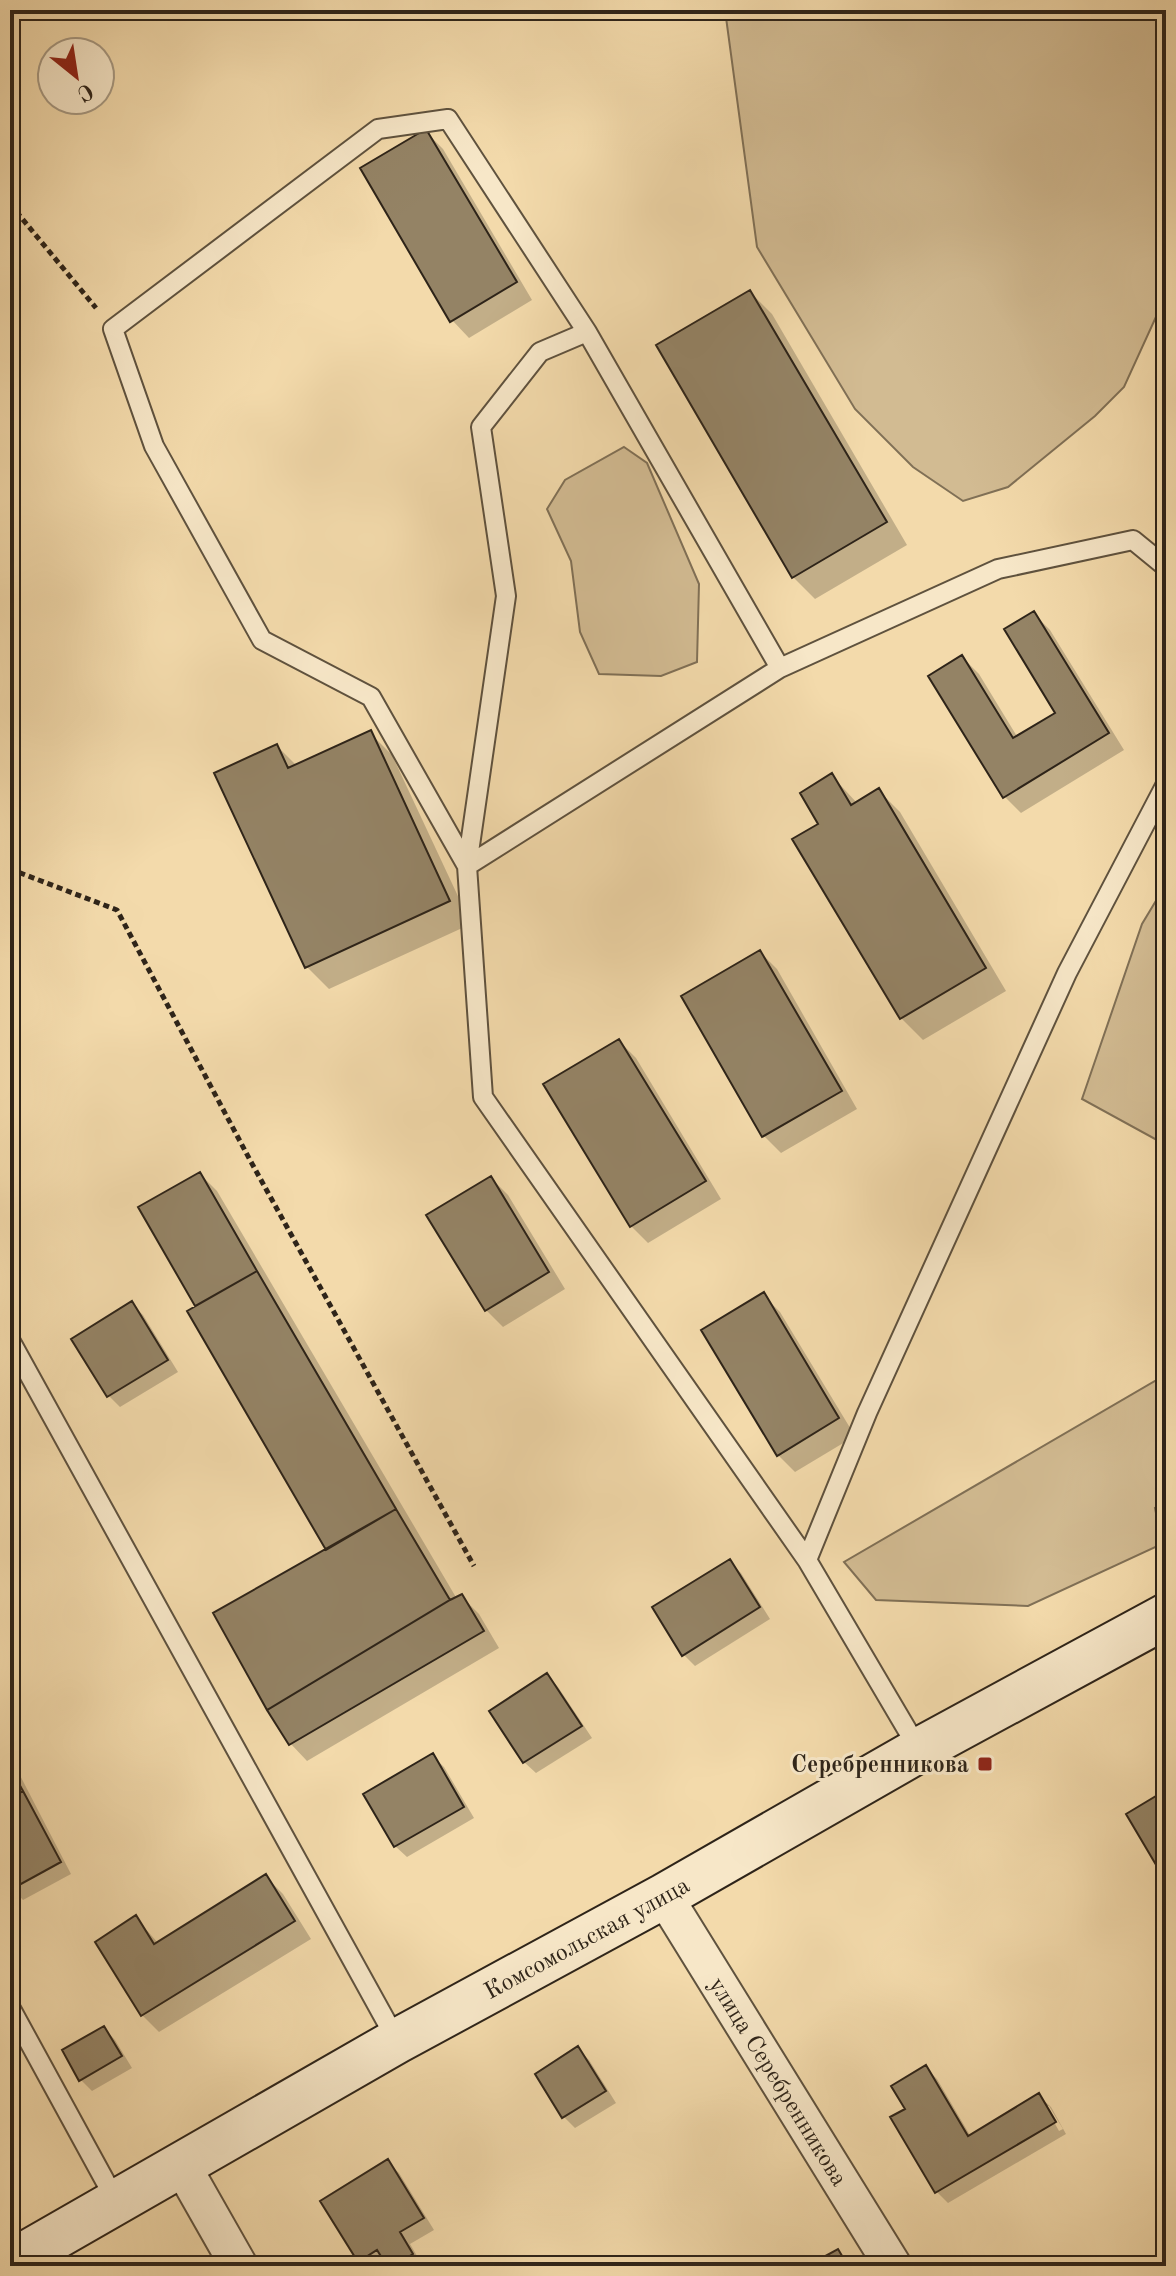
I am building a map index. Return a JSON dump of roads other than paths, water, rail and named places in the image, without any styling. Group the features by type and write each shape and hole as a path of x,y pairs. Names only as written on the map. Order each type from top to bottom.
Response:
{"main road":[{"name":"Комсомольская улица","path":"10,2263 397,2041 1166,1616"}],"street":[{"name":"улица Серебренникова","path":"664,1896 893,2266"},
{"path":"181,2164 239,2266"}],"lane":[{"path":"467,866 371,697 262,640 154,446 113,329 378,129 448,119 587,332 780,668"},
{"path":"587,332 540,352 481,427 506,596 467,866 483,1097 807,1560 919,1750"},
{"path":"467,866 780,668 998,569 1133,540 1166,567"},
{"path":"807,1560 867,1413 1060,988 1166,784"},
{"path":"10,1340 397,2041"},
{"path":"13,2020 116,2201"}],"place":[{"name":"Серебренникова","path":"985,1764"}]}
